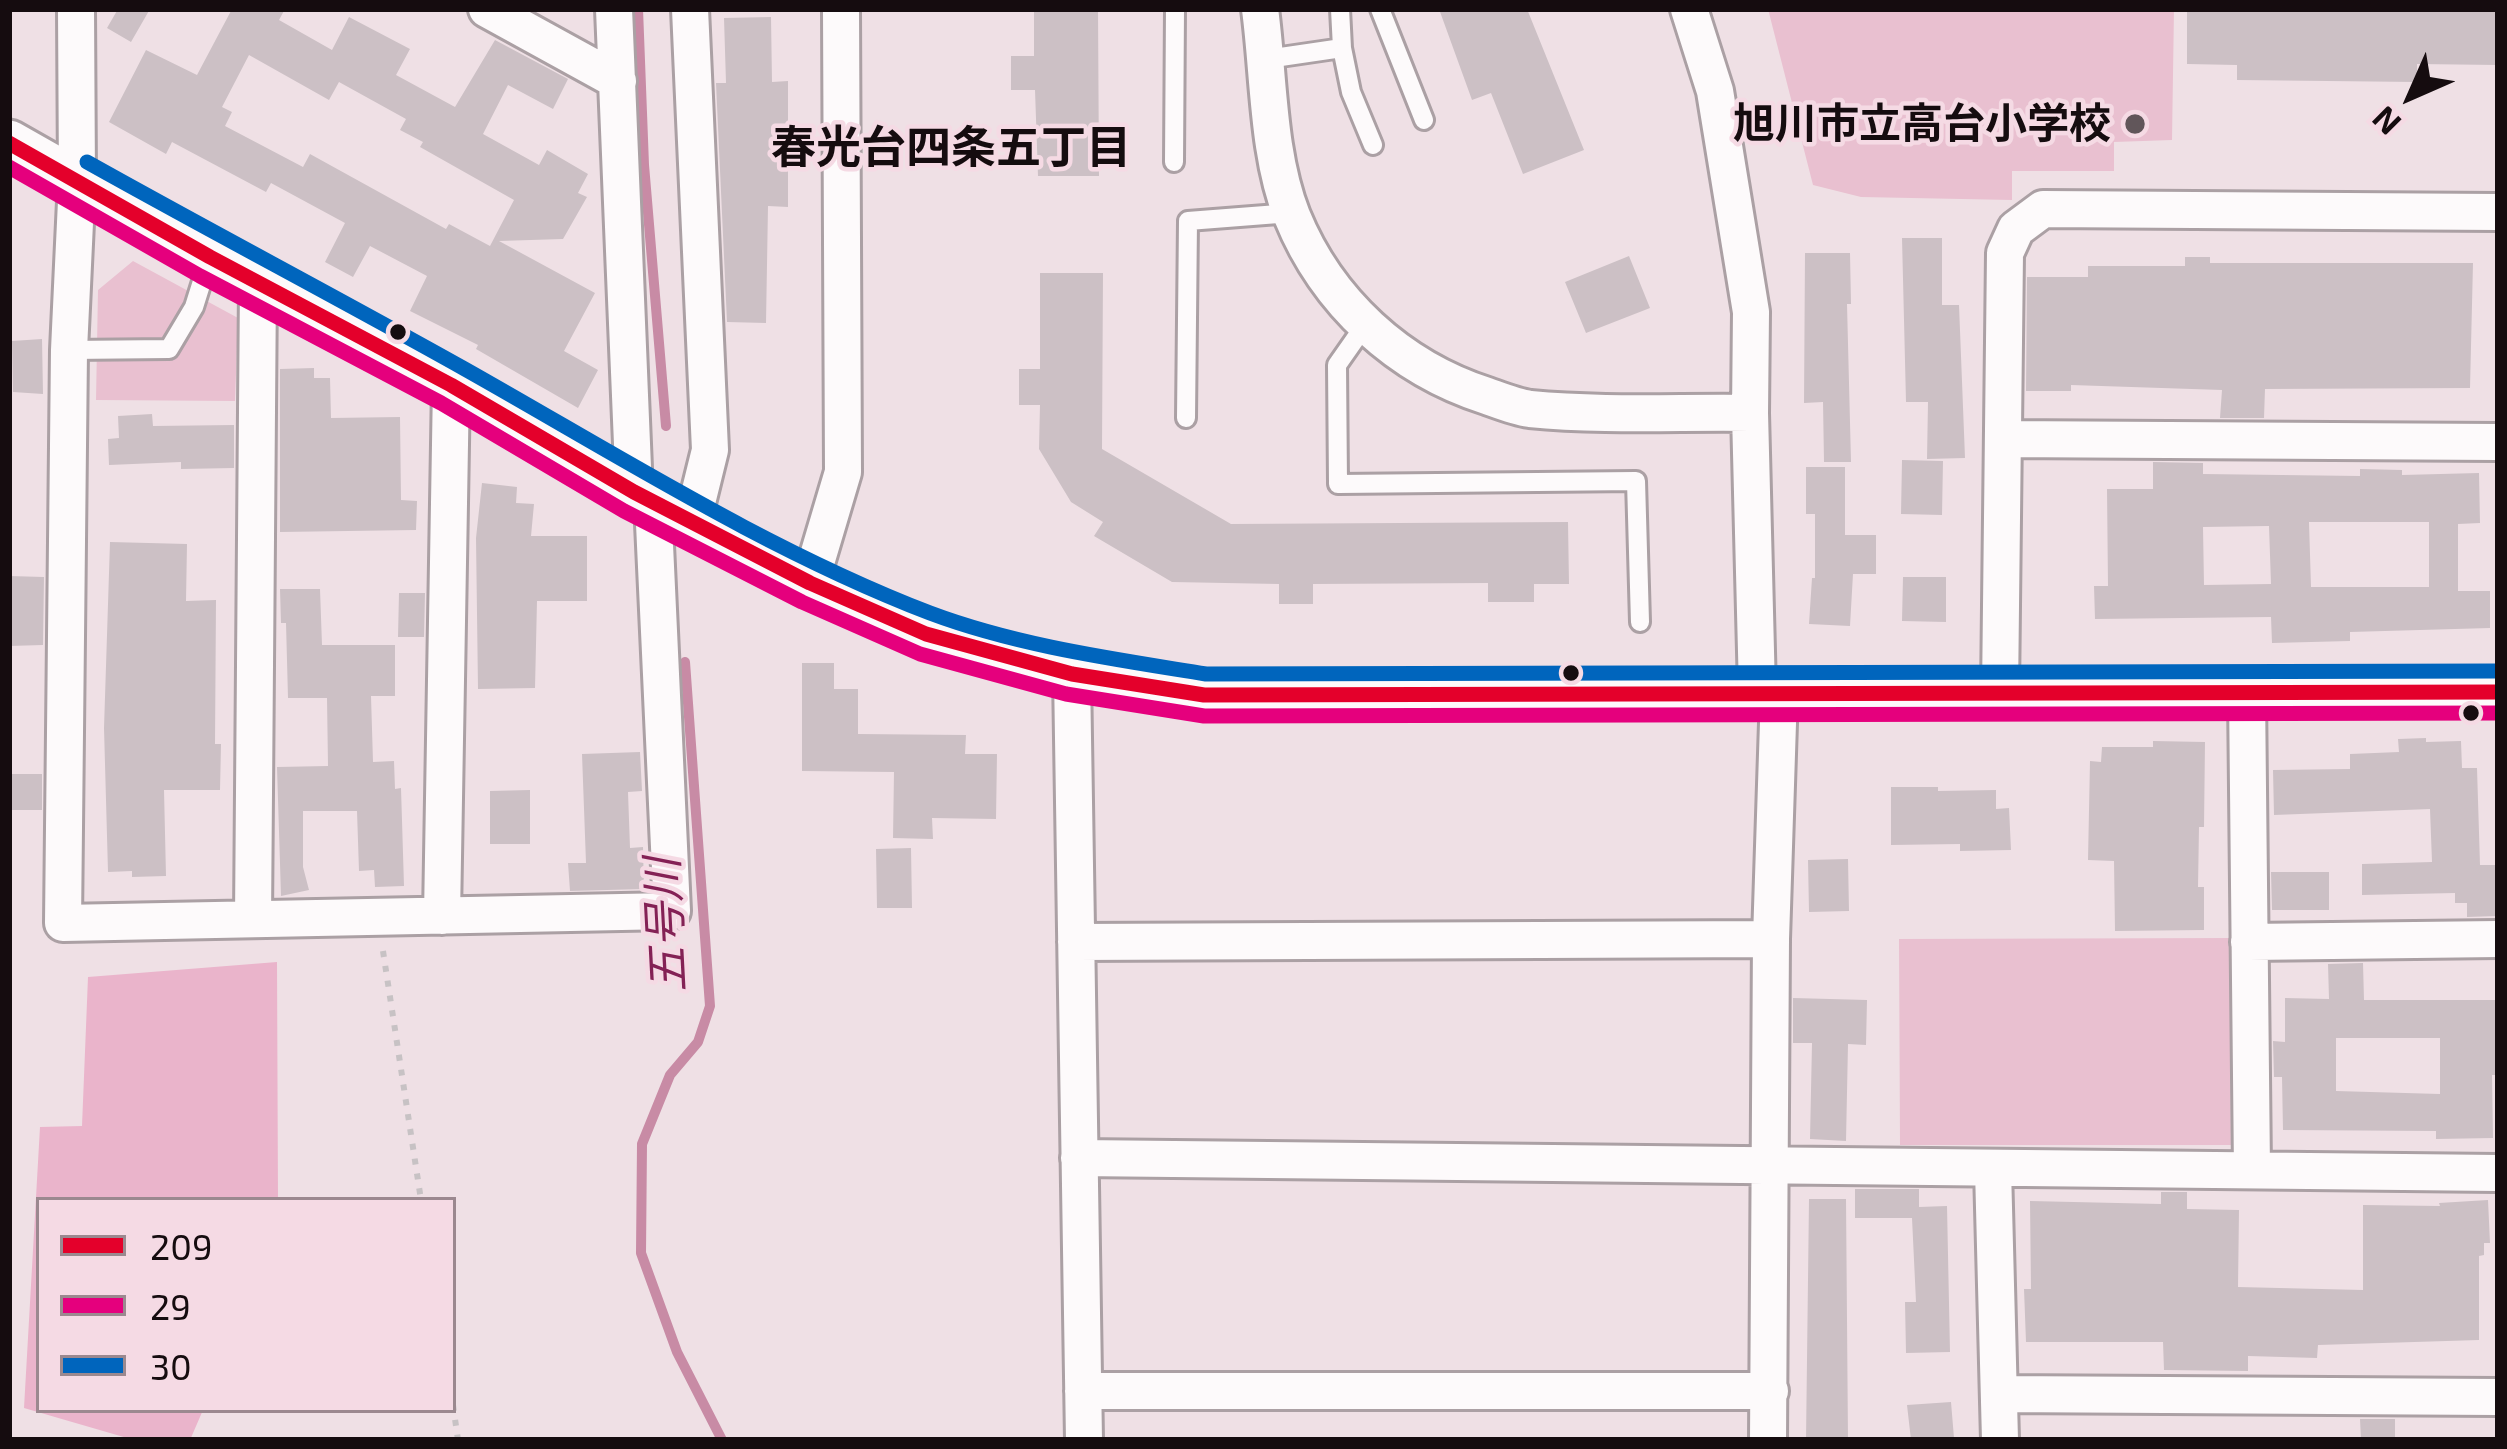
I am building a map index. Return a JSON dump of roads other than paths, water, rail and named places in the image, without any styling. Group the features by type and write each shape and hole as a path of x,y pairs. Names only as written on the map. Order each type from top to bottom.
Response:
{"street":[{"path":"76,9 63,923 672,911 660,506 614,9"},
{"path":"487,9 618,81"},
{"path":"660,506 710,450 690,9"},
{"path":"810,583 843,472 841,9"},
{"path":"1260,9 1275,144 1291,213 1316,264 1365,325 1407,359 1460,387 1526,409 1750,413"},
{"path":"1689,9 1715,91 1751,312 1750,413 1768,691 1768,1440"},
{"path":"9,143 452,385 660,506 810,583 926,634 1072,674 1204,695 2498,692"},
{"path":"2000,694 2005,253 2016,229 2043,209 2498,212"},
{"path":"253,919 258,283"},
{"path":"442,916 452,385"},
{"path":"2003,439 2498,442"},
{"path":"1072,674 1084,1440"},
{"path":"2247,693 2252,1170"},
{"path":"1076,942 1771,939"},
{"path":"2249,942 2498,939"},
{"path":"1079,1158 2498,1173"},
{"path":"1993,1169 2000,1440"},
{"path":"1083,1391 1770,1391"},
{"path":"1999,1394 2498,1397"}],"lane":[{"path":"1174,162 1175,9"},
{"path":"1340,9 1342,48 1352,92 1373,145"},
{"path":"1380,9 1424,120"},
{"path":"1267,59 1342,48"},
{"path":"1186,418 1188,221 1291,213"},
{"path":"69,350 169,349 194,307 210,256"},
{"path":"1365,325 1337,365 1338,484 1636,481 1640,622"}],"waterway":[{"name":"五号川","path":"638,9 644,165 666,426"},
{"name":"五号川","path":"685,662 710,1006 698,1042 670,1075 642,1144 641,1253 677,1352 722,1440"}],"place":[{"name":"旭川市立高台小学校","path":"2135,124"}],"district":[{"name":"春光台四条五丁目","path":"951,148"}]}
